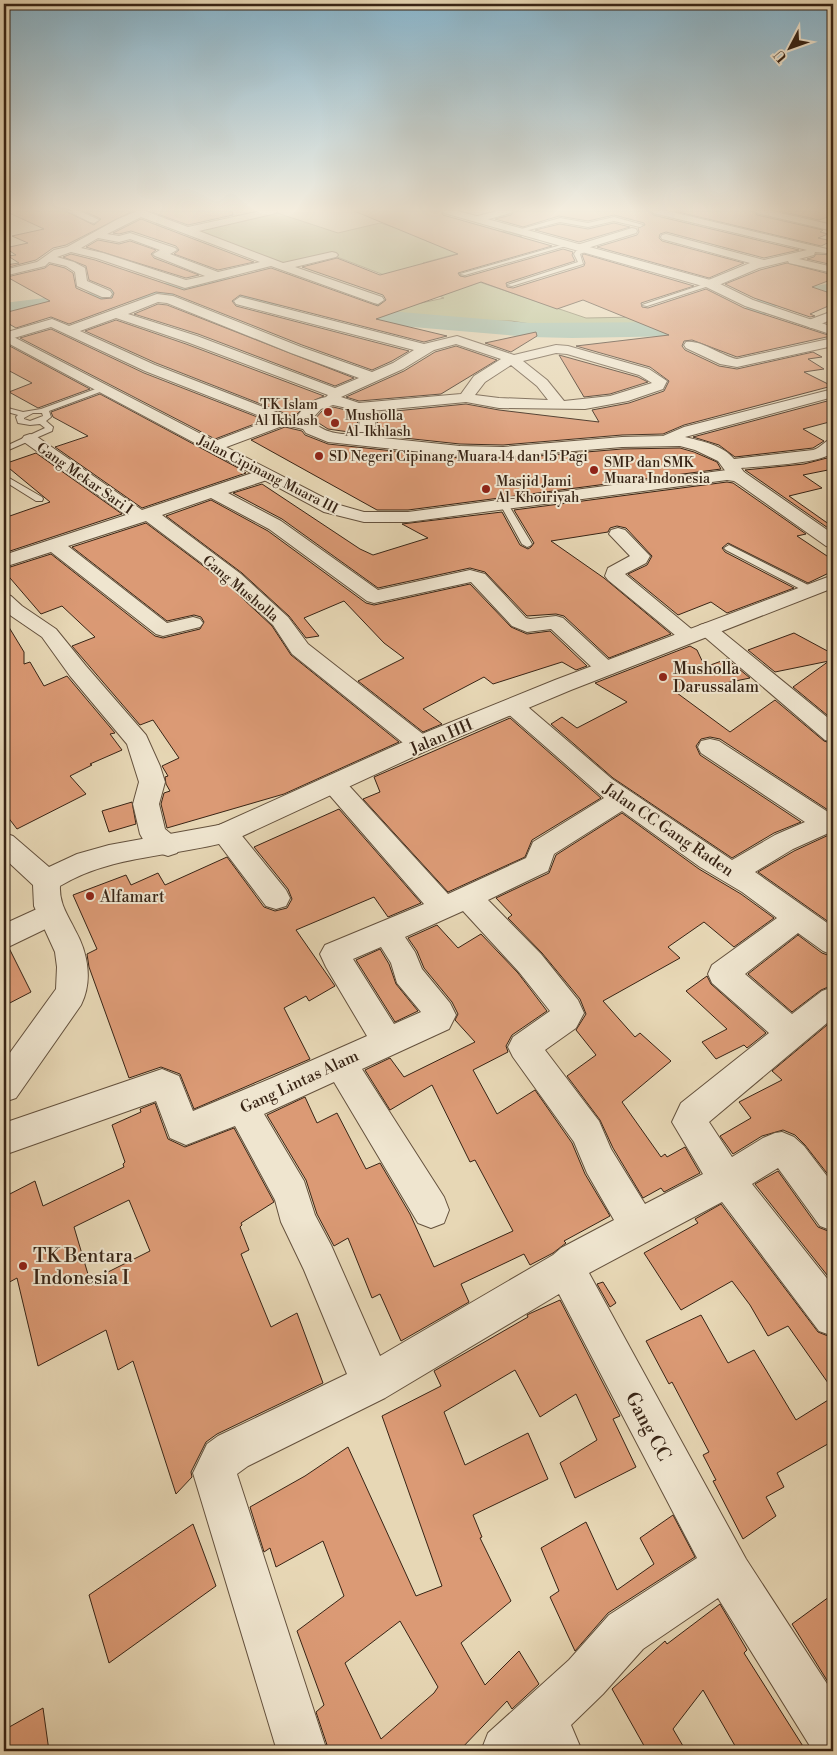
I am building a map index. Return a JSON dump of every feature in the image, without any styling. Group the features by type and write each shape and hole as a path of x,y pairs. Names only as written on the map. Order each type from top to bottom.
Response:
{"street":[{"path":"358,293 378,300"},
{"path":"729,293 750,303 833,331"},
{"path":"67,330 116,314 142,303 163,298 374,378"},
{"path":"240,301 425,349"},
{"path":"116,314 192,339 334,396 368,417 366,440"},
{"path":"811,324 833,315"},
{"path":"4,336 52,323 150,368 284,420 305,425 328,437 460,451 503,452 622,442 664,441 680,441 701,446 724,456 734,470 833,542"},
{"path":"298,328 312,334"},
{"name":"Jalan Cipinang Muara III","path":"4,336 264,475 330,508 364,517 408,517 728,475 734,470 815,455 828,450 833,443"},
{"path":"253,344 270,339"},
{"path":"458,340 512,359 542,383 560,405"},
{"path":"305,425 303,420 305,416 319,403 374,378 425,349 458,340 499,341"},
{"path":"691,344 725,361 737,363 833,342"},
{"path":"356,408 466,398 492,402 560,405 591,411 658,386 660,381 656,377 644,372 568,350 556,349 512,359 478,379 471,386 466,398"},
{"path":"386,357 404,362"},
{"path":"664,441 688,430 716,424 801,399 833,393"},
{"path":"213,447 284,420"},
{"path":"610,429 622,442"},
{"name":"Gang Mekar Sari I","path":"30,439 144,515"},
{"path":"4,544 12,558 264,475"},
{"path":"213,492 275,525 374,597 470,576 478,578 519,622 527,626 556,622 606,668"},
{"name":"Gang Musholla","path":"144,515 234,578 282,620 300,649 420,744"},
{"path":"618,534 640,556 615,572 615,576 697,632 833,734"},
{"path":"52,544 163,630 193,623"},
{"name":"Jalan HH","path":"47,881 59,872 112,855 168,846 226,833 420,744 606,668 833,580"},
{"path":"4,600 49,634 138,741 152,782 146,804 153,834 168,846"},
{"name":"Jalan CC Gang Raden","path":"513,706 568,756 623,798 710,860 732,872 833,943"},
{"path":"710,747 830,822"},
{"path":"333,784 342,791 374,830 396,851 416,878 456,902 530,963 567,1009 568,1013 565,1018 524,1047 588,1132 599,1161 639,1228"},
{"path":"387,1040 335,954 503,882 538,864 542,849 623,798"},
{"path":"732,872 784,842 830,822"},
{"path":"226,833 276,898"},
{"path":"4,843 47,881 45,896 50,914 67,941 74,978 70,996 4,1087"},
{"path":"4,937 50,914"},
{"path":"792,1033 724,974 798,918"},
{"name":"Gang Lintas Alam","path":"4,1139 162,1084 167,1087 182,1127 186,1129 243,1108 387,1040 438,1019 440,1015 408,974 405,961 387,932"},
{"path":"833,1000 692,1114 689,1122 727,1180 833,1317"},
{"path":"340,1062 431,1210"},
{"path":"243,1108 291,1194 299,1222 318,1258 371,1384"},
{"path":"302,1751 214,1473 222,1459 233,1451 371,1384 566,1268 574,1261 727,1180 775,1150 782,1149 792,1158 833,1213"},
{"name":"Gang CC","path":"566,1268 725,1566 771,1642 833,1737"},
{"path":"506,1751 549,1734 586,1677 626,1632 725,1566"}],"lane":[{"path":"645,305 682,293"},
{"path":"4,409 22,414 32,411 45,413 106,390"},
{"path":"22,414 20,419 24,422 41,421 45,419 45,413"},
{"path":"4,450 49,429 41,421"},
{"path":"4,478 39,499"},
{"path":"504,504 528,544"},
{"path":"729,548 810,590"}],"green space":[{"path":"431,293 512,293 586,318 637,317 652,328 569,330 511,321 452,322 374,315 360,309 391,301 421,303 444,298"}],"building":[{"path":"35,293 87,293 101,299 112,298 114,293 154,293 69,324 51,317 16,328 4,321 4,313 50,301"},
{"path":"164,293 341,293 378,306 386,300 383,295 377,293 450,293 376,319 447,336 424,342 240,295 232,301 236,306 409,351 372,370 302,345 173,294"},
{"path":"512,293 672,293 641,303 642,307 648,308 694,293 714,293 744,308 831,336 737,357 692,340 684,341 682,346 685,350 719,366 737,369 813,352 822,357 808,359 824,369 804,372 832,386 684,425 663,434 622,435 503,445 460,444 376,435 378,417 375,413 466,404 499,410 599,422 592,410 629,403 664,391 669,381 650,367 576,346 669,335 583,300 557,309"},
{"path":"743,293 830,293 833,294 833,304 810,314 815,316 810,317"},
{"path":"158,304 167,305 354,378 335,386 198,334 134,314"},
{"path":"116,320 324,396 308,403 295,416 289,415 156,363 85,331"},
{"path":"51,329 144,373 265,420 215,439 20,338"},
{"path":"536,332 537,336 511,352 485,343"},
{"path":"4,343 90,389 38,408 9,392 32,383 4,368"},
{"path":"456,346 497,360 441,394 359,401 346,397 404,371 435,352"},
{"path":"559,355 638,377 648,382 610,394 584,397"},
{"path":"100,394 246,473 142,508 55,447 88,436 53,417 51,412"},
{"path":"833,401 833,421 803,429 824,441 813,448 735,457 719,445 693,437"},
{"path":"333,407 346,410 358,419 356,433 328,429 314,420 322,411"},
{"path":"285,427 302,431 305,435 328,444 460,458 503,459 622,449 680,448 717,462 721,469 408,510 377,510 251,440"},
{"path":"36,453 122,514 4,553 4,518 50,502 4,464"},
{"path":"833,454 833,469 803,475 822,488 789,496 833,527 828,528 745,470 804,464 827,458"},
{"path":"727,482 733,483 806,534 797,536 833,560 833,571 808,583 728,543 722,548 725,552 794,588 727,613 711,602 678,615 628,574 647,565 652,556 626,528 617,526 610,528 608,532 551,541 604,578 671,634 609,658 564,616 556,614 527,616 485,572 470,568 378,588 282,519 233,493 262,484 360,549 373,555 428,538 402,524 502,512 520,545 528,549 534,543 514,510"},
{"path":"211,500 268,531 366,603 374,605 470,584 511,627 527,634 550,631 587,666 576,670 562,662 493,684 484,677 423,709 442,724 423,732 358,681 404,658 384,643 344,601 304,618 319,636 306,638 289,616 242,573 166,516"},
{"path":"146,523 226,583 272,626 291,655 399,742 284,794 167,828 161,804 164,793 170,791 165,777 168,776 162,766 179,758 153,720 140,725 72,646 95,637 62,606 41,614 4,571 4,569 51,554 155,636 163,638 200,629 204,622 201,617 194,615 167,621 72,547"},
{"path":"4,619 24,652 24,664 30,662 44,686 67,676 115,733 110,734 122,750 90,764 92,765 70,776 86,794 17,829 4,812"},
{"path":"794,633 833,654 833,720 793,687 829,661 775,672 748,650"},
{"path":"690,646 697,650 705,667 727,659 750,678 677,693 730,732 775,700 824,741 833,744 833,809 828,810 720,739 710,737 701,739 696,746 700,755 801,822 774,833 732,858 613,778 551,724 562,717 577,728 627,702 595,683"},
{"path":"510,718 601,798 532,840 525,857 448,892 363,799 380,792 374,777"},
{"path":"132,802 136,824 109,832 102,811"},
{"path":"339,809 421,903 388,917 374,897 296,930 335,986 309,1001 306,996 284,1008 310,1059 194,1109 180,1074 161,1067 129,1078 89,967 87,954 97,949 73,895 126,875 131,885 158,873 165,885 227,857 264,907 275,911 287,908 292,899 288,889 254,847"},
{"path":"622,813 699,869 741,894 774,918 734,947 704,922 668,947 680,958 603,1001 635,1037 640,1033 671,1061 622,1102 661,1157 665,1154 667,1157 685,1147 700,1173 664,1192 661,1188 643,1198 613,1148 600,1120 567,1076 596,1055 576,1030 586,1014 580,999 542,953 508,918 512,915 496,898 549,873 556,855"},
{"path":"833,833 833,925 758,872 794,851"},
{"path":"437,925 458,948 481,934 518,973 547,1011 512,1035 506,1046 508,1052 473,1070 497,1114 535,1090 572,1143 585,1174 610,1216 564,1241 566,1243 553,1253 530,1265 524,1254 461,1284 469,1302 401,1341 380,1294 372,1298 348,1238 334,1246 317,1214 306,1180 267,1115 305,1097 317,1123 337,1113 366,1169 380,1163 410,1214 434,1267 513,1231 475,1160 470,1162 432,1085 390,1110 365,1070 390,1058 404,1077 475,1042 455,1020 458,1014 452,1002 424,968 417,951 408,938"},
{"path":"798,935 822,953 833,957 833,985 821,990 792,1012 748,974"},
{"path":"9,948 31,992 4,1006 4,951"},
{"path":"380,949 389,964 396,984 418,1011 395,1022 356,960"},
{"path":"707,976 711,984 766,1033 747,1048 744,1045 716,1059 702,1042 727,1029 686,991"},
{"path":"833,1020 833,1181 805,1145 795,1135 783,1130 762,1136 733,1154 720,1136 751,1118 739,1102 782,1080 772,1071"},
{"path":"155,1103 168,1139 185,1147 234,1128 274,1202 241,1223 240,1227 249,1250 241,1254 271,1327 297,1313 323,1383 217,1434 206,1442 191,1472 192,1477 176,1494 133,1361 118,1370 106,1330 38,1366 17,1278 4,1285 4,1197 35,1181 43,1206 124,1167 123,1164 125,1162 112,1125 141,1112 140,1109","holes":["129,1200 150,1251 90,1281 74,1227"]},
{"path":"778,1171 818,1227 833,1233 833,1278 831,1280 755,1184"},
{"path":"721,1204 818,1332 833,1338 833,1390 788,1326 768,1336 750,1305 732,1281 681,1310 644,1253 698,1223 695,1219"},
{"path":"603,1282 616,1303 610,1307 597,1284"},
{"path":"560,1300 620,1416 613,1419 636,1467 575,1498 560,1463 597,1440 576,1394 540,1417 515,1370 444,1412 465,1465 528,1433 548,1479 473,1515 482,1537 480,1538 511,1601 461,1643 485,1685 519,1651 539,1684 512,1709 507,1701 459,1751 329,1751 316,1712 324,1705 297,1631 344,1596 323,1541 276,1567 270,1548 264,1552 250,1507 305,1476 348,1447 416,1596 442,1586 382,1416 441,1386 434,1371 528,1317 527,1315","holes":["400,1621 438,1687 434,1693 381,1739 345,1663"]},
{"path":"701,1315 728,1363 754,1350 796,1420 833,1397 833,1441 777,1473 784,1487 766,1497 776,1516 743,1539 713,1481 716,1480 703,1455 709,1452 672,1382 669,1384 646,1341"},
{"path":"673,1515 695,1557 608,1613 575,1651 550,1597 559,1591 541,1548 586,1522 617,1590 654,1564 640,1538"},
{"path":"193,1524 216,1586 109,1663 89,1595"},
{"path":"833,1594 833,1690 792,1624"},
{"path":"720,1604 747,1650 744,1653 806,1751 738,1751 703,1690 673,1729 686,1751 647,1751 612,1689 665,1641 667,1644"},
{"path":"43,1708 49,1751 4,1751 4,1730"}],"waterway":[{"path":"4,310 137,293"},
{"path":"244,293 251,296 284,299 365,316 530,330 572,331 684,329 745,320 771,300 811,293"}],"place":[{"name":"TK Islam Al Ikhlash","path":"328,412"},
{"name":"Musholla Al-Ikhlash","path":"335,423"},
{"name":"SD Negeri Cipinang Muara 14 dan 15 Pagi","path":"319,456"},
{"name":"SMP dan SMK Muara Indonesia","path":"594,470"},
{"name":"Masjid Jami Al-Khoiriyah","path":"486,489"},
{"name":"Musholla Darussalam","path":"663,677"},
{"name":"Alfamart","path":"90,896"},
{"name":"TK Bentara Indonesia I","path":"23,1266"}]}
